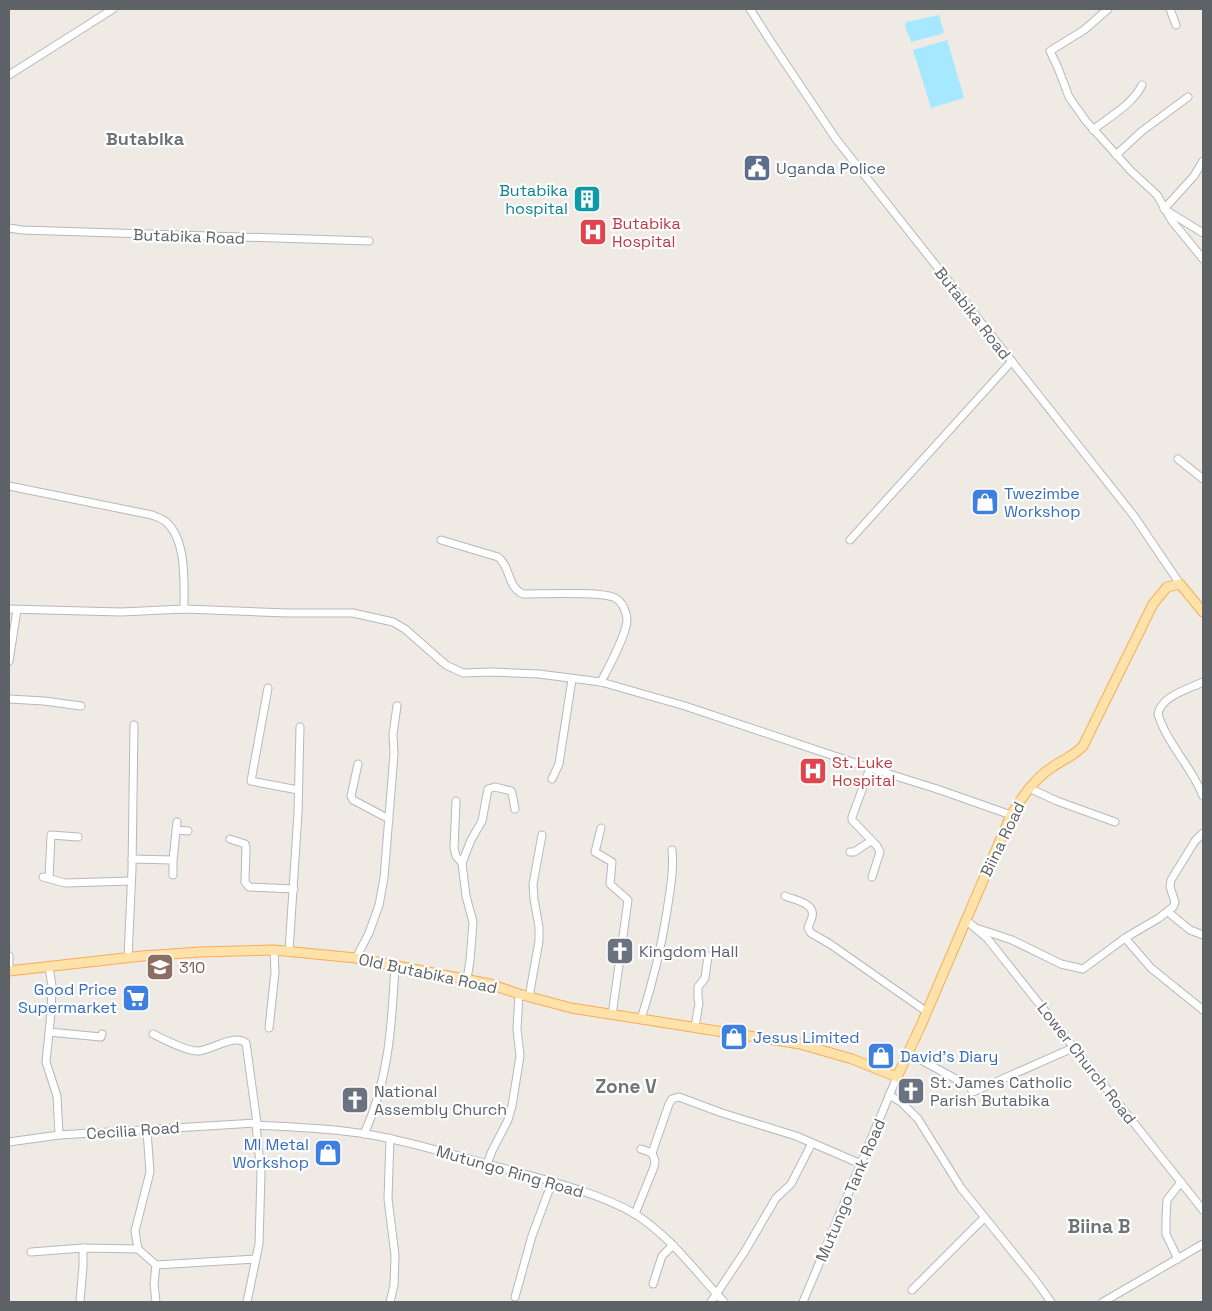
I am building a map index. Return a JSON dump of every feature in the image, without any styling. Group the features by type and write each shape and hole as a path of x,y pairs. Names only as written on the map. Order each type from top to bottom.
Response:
{"main road":[{"name":"Butabika Road","path":"1180,584 1203,612"},
{"name":"Biina Road","path":"897,1077 927,1012 1010,815 1029,788 1050,768 1078,752 1084,746 1153,604 1166,587 1180,584"},
{"name":"Old Butabika Road","path":"9,969 200,952 274,950 356,958 490,984 568,1008 814,1047 852,1059 897,1077"}],"street":[{"path":"9,75 113,9"},
{"name":"Butabika Road","path":"750,9 836,139 1134,516 1180,584"},
{"path":"1108,9 1084,30 1050,51 1069,97 1093,130 1131,172 1157,195 1164,209 1203,259"},
{"path":"1170,9 1176,25"},
{"path":"1093,130 1124,106 1142,85"},
{"path":"1116,154 1142,131 1188,97"},
{"path":"1164,209 1194,176 1203,161"},
{"path":"1164,209 1203,233"},
{"name":"Butabika Road","path":"9,228 130,234 369,241"},
{"path":"850,540 1012,361"},
{"path":"1178,459 1203,480"},
{"path":"9,486 152,515 166,521 175,532 181,547 184,609"},
{"path":"441,540 498,557 503,561 513,588 523,594 607,595 620,601 626,611 626,625 601,682"},
{"path":"9,661 13,609 121,612 184,609 287,613 354,613 393,622 405,629 446,665 463,673 539,674 601,682 685,706 1010,815"},
{"path":"552,779 559,764 572,679"},
{"path":"1203,682 1166,700 1160,706 1158,714 1203,796"},
{"path":"268,688 251,781 298,790"},
{"path":"9,699 81,706"},
{"path":"356,958 369,933 379,905 384,878 390,819 394,754 393,734 398,706"},
{"path":"128,958 134,724"},
{"path":"289,951 294,889 300,727"},
{"path":"358,764 350,796 353,800 390,819"},
{"path":"870,768 852,820 877,846 880,852 872,877"},
{"path":"467,979 473,922 466,896 462,864 471,840 482,820 488,789 495,788 511,791 515,808"},
{"path":"1029,788 1057,801 1114,822"},
{"path":"456,801 454,848 456,856 462,864"},
{"path":"172,875 177,822"},
{"path":"601,828 595,852 612,862 610,884 628,900 612,1015"},
{"path":"176,830 188,832"},
{"path":"977,929 1012,940 1061,964 1083,969 1125,938 1173,907 1175,902 1170,887 1171,880 1203,833"},
{"path":"78,836 51,835 46,878 65,883 131,881"},
{"path":"529,997 539,941 533,884 542,835"},
{"path":"230,839 245,844 245,882 249,887 294,889"},
{"path":"850,852 854,852 871,841"},
{"path":"641,1019 662,943 672,879 672,850"},
{"path":"132,859 173,860"},
{"path":"785,896 808,904 813,915 808,928 811,934 830,944 927,1012"},
{"path":"1168,912 1190,930 1203,935"},
{"name":"Lower Church Road","path":"966,920 987,938 1203,1210"},
{"path":"1125,938 1151,968 1203,1010"},
{"path":"269,1028 274,950"},
{"path":"9,956 9,969"},
{"path":"695,1027 699,1003 698,987 705,978 708,956"},
{"path":"364,1134 373,1115 386,1064 392,1026 395,965"},
{"path":"48,967 52,986 46,1062 56,1096 59,1135"},
{"path":"487,1164 508,1120 512,1106 520,1056 517,1030 519,994"},
{"path":"49,1032 101,1037 102,1034"},
{"path":"153,1034 196,1052 237,1039 246,1043 262,1191 259,1244 247,1302"},
{"path":"908,1053 969,1086 972,1092 1075,1048"},
{"name":"Mutungo Tank Road","path":"803,1302 897,1077"},
{"path":"889,1095 904,1105 918,1119 956,1181 1051,1302"},
{"path":"635,1214 654,1167 655,1161 652,1153 669,1104 672,1099 679,1097 722,1113 775,1128 861,1164"},
{"name":"Cecilia Road","path":"9,1142 59,1135 146,1131 219,1124 256,1124"},
{"name":"Mutungo Ring Road","path":"256,1124 390,1138 435,1148 593,1196 635,1214 655,1229 673,1245 724,1302"},
{"path":"146,1131 150,1172 135,1231 138,1249 156,1265 256,1259"},
{"path":"390,1138 388,1199 395,1255 394,1285 390,1302"},
{"path":"711,1302 776,1198 790,1184 812,1143"},
{"path":"641,1149 652,1153"},
{"path":"515,1297 530,1244 552,1182"},
{"path":"1178,1259 1166,1234 1166,1218 1167,1200 1181,1182"},
{"path":"912,1290 984,1218"},
{"path":"1103,1302 1203,1244"},
{"path":"653,1284 662,1256 673,1245"},
{"path":"31,1252 83,1248 138,1249"},
{"path":"80,1302 83,1248"},
{"path":"156,1265 154,1284 156,1302"}],"water":[{"path":"939,15 944,32 942,34 911,42 905,26 906,22"},
{"path":"947,40 964,98 931,108 913,50"}],"place":[{"name":"Uganda Police","path":"757,168"},
{"name":"Butabika hospital","path":"587,199"},
{"name":"Butabika Hospital","path":"593,232"},
{"name":"Twezimbe Workshop","path":"985,502"},
{"name":"St. Luke Hospital","path":"813,771"},
{"name":"Kingdom Hall","path":"620,951"},
{"name":"310","path":"160,967"},
{"name":"Good Price Supermarket","path":"136,998"},
{"name":"Jesus Limited","path":"734,1037"},
{"name":"David's Diary","path":"881,1056"},
{"name":"St. James Catholic Parish Butabika","path":"911,1091"},
{"name":"National Assembly Church","path":"355,1100"},
{"name":"Ml Metal Workshop","path":"328,1153"}],"district":[{"name":"Butabika","path":"145,139"},
{"name":"Zone V","path":"626,1086"},
{"name":"Biina B","path":"1099,1226"}]}
